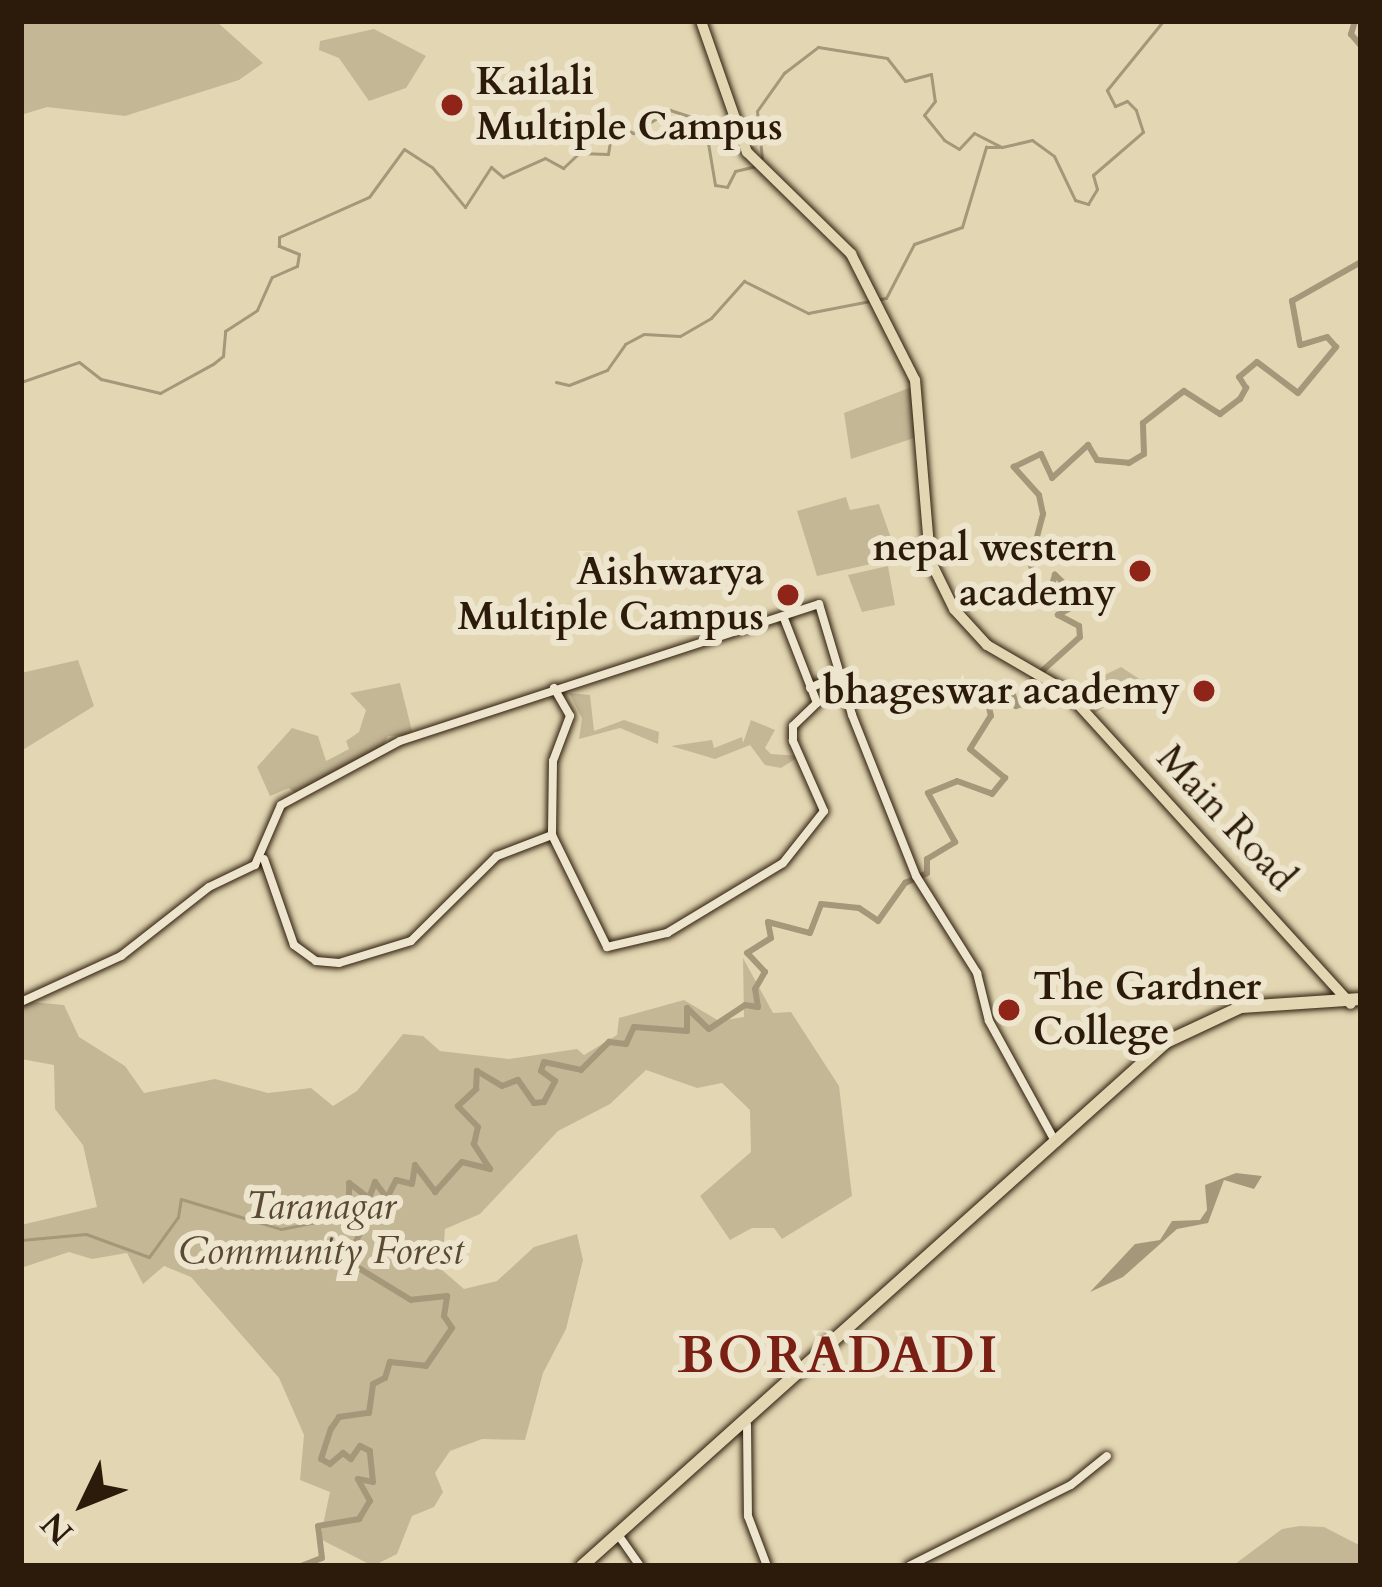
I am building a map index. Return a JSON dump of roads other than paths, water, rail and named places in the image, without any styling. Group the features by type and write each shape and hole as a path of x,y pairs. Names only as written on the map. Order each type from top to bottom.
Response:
{"highway":[{"path":"585,1566 1056,1143 1198,1028 1276,1004 1353,1001"},
{"path":"619,1534 747,1425 1056,1143"}],"main road":[{"path":"700,21 744,146 761,169 840,244 877,300"},
{"name":"Main Road","path":"877,300 915,380 931,553"},
{"name":"Main Road","path":"877,300 919,383 931,553 968,628 1042,672 1353,1001"}],"street":[{"path":"552,835 497,856 411,940 339,963 316,962 295,945 262,860 281,805 400,741 819,604 839,676 917,878 976,973 989,1021 1056,1143"},
{"path":"554,688 570,716 549,784 552,835 608,947 667,933 733,898 796,852 824,811 793,740 793,726 817,704 783,616"},
{"path":"810,688 839,676"},
{"path":"21,1002 121,956 209,887 262,860"},
{"path":"747,1425 748,1516 767,1566"},
{"path":"909,1566 1068,1487 1107,1456"},
{"path":"619,1534 640,1566"}],"waterway":[{"path":"762,158 757,111 784,73 818,47 887,58 905,81 931,74 935,101 924,115 944,140 959,149 974,133 1002,147 1032,140 1054,156 1075,200 1088,204 1097,189 1093,175 1143,132 1136,110 1127,101 1115,106 1107,90 1163,21"},
{"path":"1355,21 1351,34 1361,46"},
{"path":"21,382 79,362 101,379 160,393 213,364 223,356 225,331 257,310 272,277 297,266 299,254 279,246 279,237 369,197 404,149 432,167 465,207 491,167 503,177 545,158 563,168 579,153 608,154 613,122 633,133 670,110 694,118 707,137 715,185 727,187 735,171 757,166"},
{"path":"556,382 569,385 607,370 625,344 644,334 680,336 711,318 744,281 808,313 886,298 914,244 962,227 986,147 999,147"},
{"path":"301,1566 322,1558 318,1526 359,1519 370,1501 358,1479 373,1482 370,1451 360,1446 351,1459 343,1453 330,1464 321,1459 331,1429 339,1417 369,1413 373,1384 385,1378 390,1362 426,1366 452,1328 444,1316 447,1296 411,1300 357,1267 352,1249 362,1229 348,1221 349,1183 369,1198 375,1182 387,1198 396,1180 412,1184 415,1165 435,1192 462,1162 490,1169 474,1144 478,1127 458,1106 476,1089 477,1071 502,1086 518,1080 534,1103 544,1102 555,1081 541,1071 544,1062 581,1070 609,1042 626,1044 634,1027 687,1031 687,1008 709,1029 745,1005 758,1007 755,989 765,972 747,953 771,938 768,922 810,933 821,904 859,908 878,921 905,883 927,873 927,859 955,842 928,793 957,781 992,794 1005,778 970,749 991,716 987,698 1010,683 1016,706 1036,700 1032,680 1080,637 1079,626 1058,615 1081,602 1075,594 1055,575 1049,595 1038,587 1030,563 1043,514 1039,495 1014,467 1041,454 1052,478 1088,445 1097,460 1129,463 1144,454 1143,423 1184,391 1220,414 1240,399 1246,388 1239,377 1257,362 1298,393 1336,347 1327,337 1300,345 1292,301 1361,262"},
{"path":"21,1240 86,1234 149,1257 178,1217 181,1199 281,1229 347,1216"}],"place":[{"name":"Kailali Multiple Campus","path":"452,105"},
{"name":"nepal western academy","path":"1140,571"},
{"name":"Aishwarya Multiple Campus","path":"788,595"},
{"name":"bhageswar academy","path":"1204,691"},
{"name":"The Gardner College","path":"1009,1010"}],"district":[{"name":"BORADADI","path":"839,1356"}],"park label":[{"name":"Taranagar Community Forest","path":"321,1230"}]}
